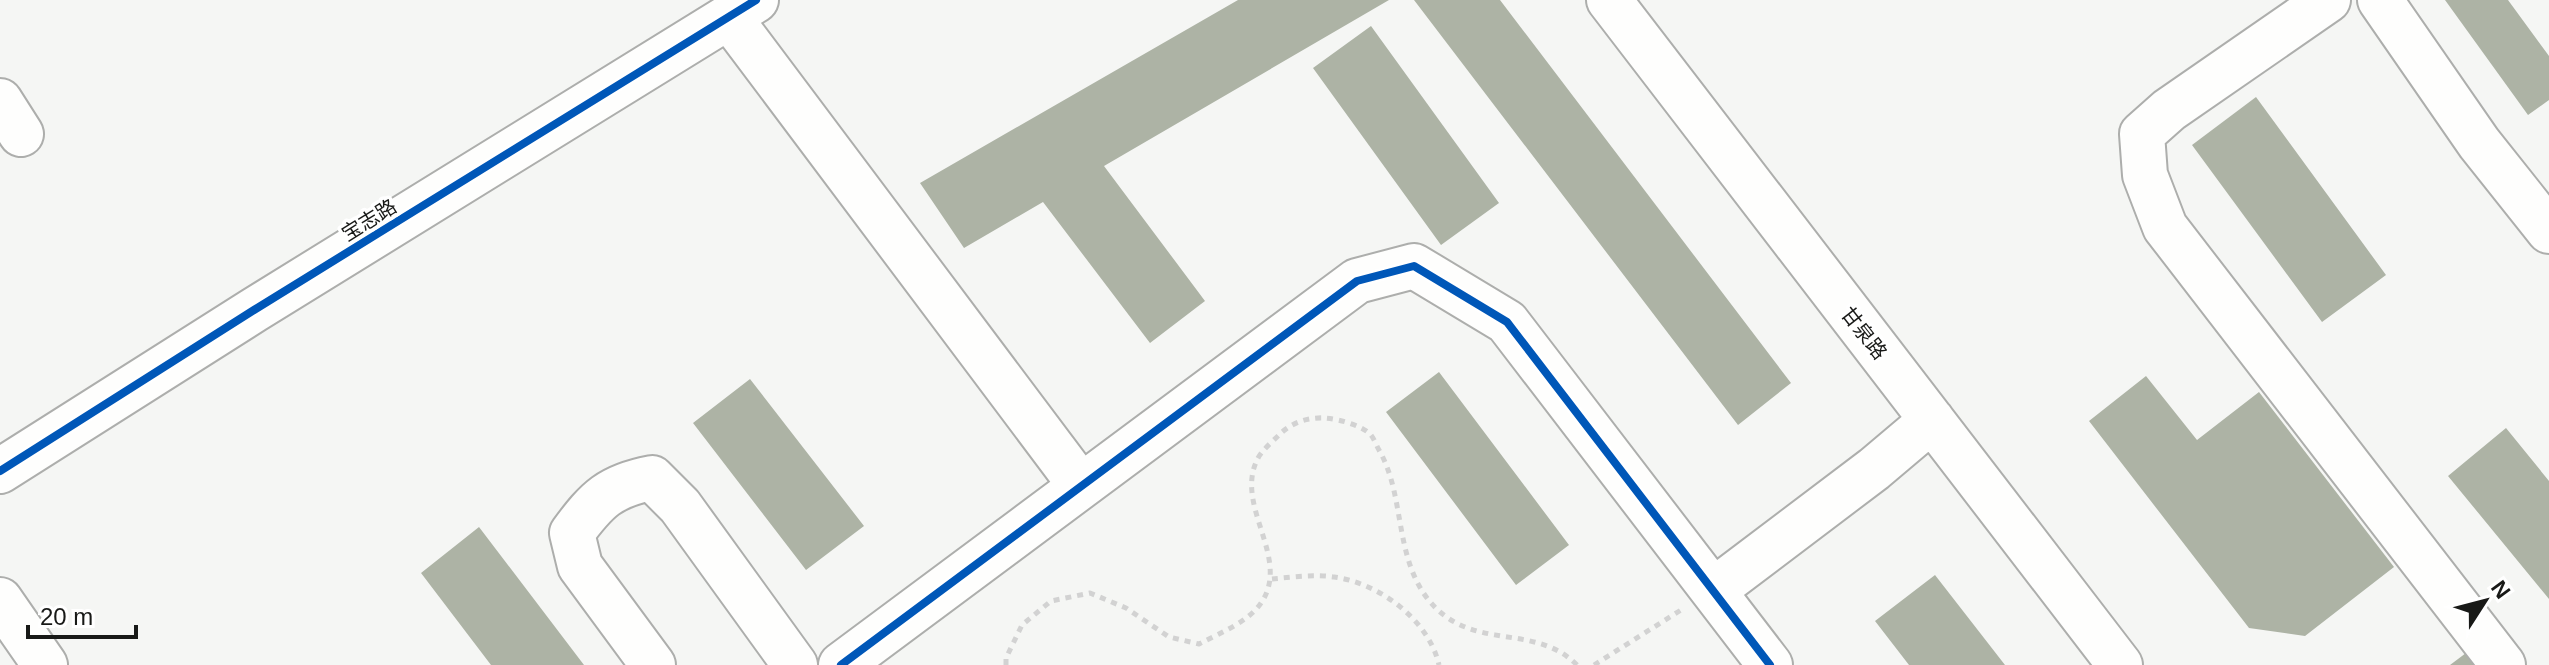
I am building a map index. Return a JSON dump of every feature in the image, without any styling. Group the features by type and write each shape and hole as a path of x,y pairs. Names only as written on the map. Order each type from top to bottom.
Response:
{"street":[{"name":"甘泉路","path":"1609,0 2120,665"},
{"path":"2328,0 2169,110 2142,134 2145,175 2165,227 2503,665"},
{"path":"2380,0 2479,143 2545,219"},
{"path":"743,8 1081,486"},
{"name":"宝志路","path":"0,471 743,8"},
{"path":"841,665 1357,281 1414,266 1507,322 1770,665"},
{"path":"1714,590 1874,469 1932,420"},
{"path":"653,665 580,566 572,533 592,505 625,483 652,478 680,506 795,665"},
{"path":"0,600 45,665"}],"path":[{"path":"1006,665 1006,658 1022,625 1051,601 1090,593 1126,608 1169,637 1199,644 1236,625 1262,602 1272,579 1250,486 1257,458 1284,430 1310,417 1336,419 1369,433 1389,468 1406,555 1427,598 1454,624 1481,634 1547,644 1577,665"},
{"path":"1272,579 1335,577 1373,588 1412,617 1436,653 1439,665"},
{"path":"1594,665 1714,590"}],"building":[{"path":"1238,0 1389,0 1104,166 1205,301 1150,343 1043,202 964,248 920,183"},
{"path":"1414,0 1500,0 1791,383 1738,425"},
{"path":"2445,0 2508,0 2549,56 2549,100 2528,115"},
{"path":"1371,26 1499,203 1441,245 1313,68"},
{"path":"2256,97 2386,275 2322,322 2192,145"},
{"path":"1439,372 1569,545 1516,585 1386,412"},
{"path":"2146,376 2197,440 2259,392 2394,567 2305,636 2249,628 2089,421"},
{"path":"750,379 864,526 806,570 693,423"},
{"path":"2506,428 2549,481 2549,599 2448,476"},
{"path":"479,527 584,665 491,665 421,573"},
{"path":"1935,575 2005,665 1909,665 1875,621"},
{"path":"2466,653 2475,665 2450,665"}],"cycle path":[{"path":"0,471 756,0"},
{"path":"841,665 1357,281 1414,266 1507,322 1770,665"}]}
